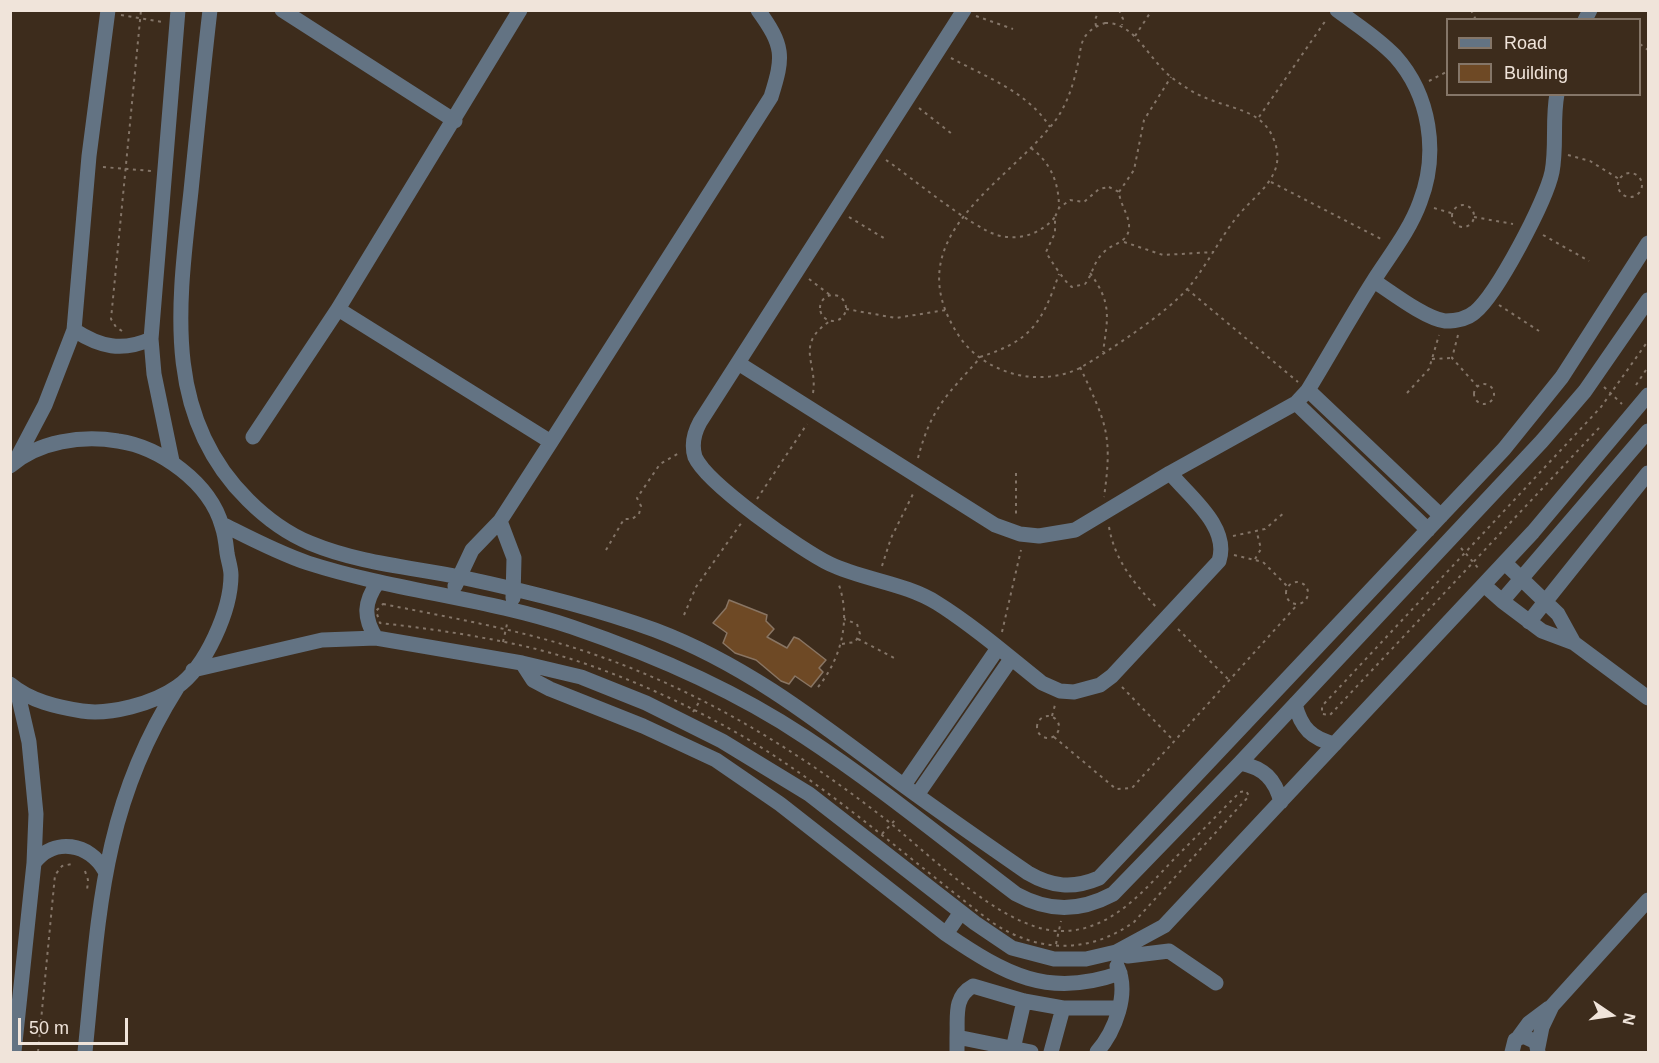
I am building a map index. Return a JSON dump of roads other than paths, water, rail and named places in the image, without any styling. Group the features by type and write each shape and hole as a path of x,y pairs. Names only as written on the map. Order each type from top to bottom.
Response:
{"street":[{"path":"210,10 179,287 182,363 190,407 211,453 230,482 259,511 286,531 311,544 370,562 458,577 596,610 658,632 718,658 775,690 917,795 1041,881 1070,886 1099,878 1504,449 1562,377 1648,243"},
{"path":"282,10 455,121"},
{"path":"253,437 338,309 455,121 520,10"},
{"path":"451,597 472,550 500,521 771,97 780,68 779,42 758,10"},
{"path":"963,11 695,431 694,451 705,471 788,539 829,563 878,582 913,591 937,603 1042,683 1060,691 1088,690 1112,676 1215,568 1221,545 1218,529 1170,473"},
{"path":"13,464 45,405 74,330 88,165 108,12"},
{"path":"738,363 995,525 1020,534 1057,535 1075,530 1170,473 1296,403 1308,390 1396,247 1420,204 1427,181 1430,146 1425,111 1416,89 1395,56 1376,38 1331,15"},
{"path":"172,461 154,374 151,339 163,173 178,17"},
{"path":"1374,281 1436,319 1443,321 1464,318 1473,313 1487,297 1539,210 1555,155 1554,129 1557,96"},
{"path":"222,524 307,562 378,582 511,610 630,647 709,683 804,736 905,809 1016,894 1034,904 1063,909 1095,904 1113,894 1240,763 1542,441 1594,378 1648,300"},
{"path":"338,309 552,442"},
{"path":"74,330 93,342 109,347 136,346 151,339"},
{"path":"1308,390 1441,516"},
{"path":"193,670 322,640 376,638 522,663 581,677 691,718 722,741 809,794 961,912 1012,948 1086,959 1113,952 1164,926 1505,563 1648,395"},
{"path":"1296,403 1428,530"},
{"path":"1502,601 1648,430"},
{"path":"13,464 52,444 93,437 134,443 172,461 201,489 222,524 231,575 221,626 193,670 177,687 154,725 131,775 120,806 105,871 85,1053"},
{"path":"1529,622 1648,473"},
{"path":"1402,504 1415,491"},
{"path":"500,521 514,558 514,590 511,610"},
{"path":"1505,563 1545,601 1568,627 1574,643"},
{"path":"376,638 365,616 369,594 378,582"},
{"path":"1486,583 1502,601 1529,622 1558,640 1574,643 1648,698"},
{"path":"904,785 998,648"},
{"path":"917,795 1011,659"},
{"path":"522,663 533,680 550,689 643,726 716,760 843,853 946,934 988,962 1020,978 1044,984 1070,984 1100,980 1120,973"},
{"path":"14,687 54,707 94,713 135,707 177,687"},
{"path":"14,687 29,742 35,789 34,863 14,1053"},
{"path":"1294,704 1307,732 1320,741 1335,744"},
{"path":"1240,763 1255,766 1268,775 1277,787 1281,802"},
{"path":"34,863 46,851 72,846 95,857 105,871"},
{"path":"1511,1047 1529,1023 1552,1006 1648,900"},
{"path":"946,934 961,912"},
{"path":"10,967 25,945"},
{"path":"1113,952 1128,956 1168,951 1216,983"},
{"path":"1097,1053 1119,1008 1123,990 1113,952"},
{"path":"1031,1053 1013,1049 957,1045 958,1000 964,991 974,986 1024,1001 1063,1008 1119,1008"},
{"path":"1013,1049 1024,1001"},
{"path":"1539,1050 1542,1027 1552,1006"},
{"path":"1051,1053 1063,1008"},
{"path":"1511,1047 1528,1036 1539,1050"}]}
